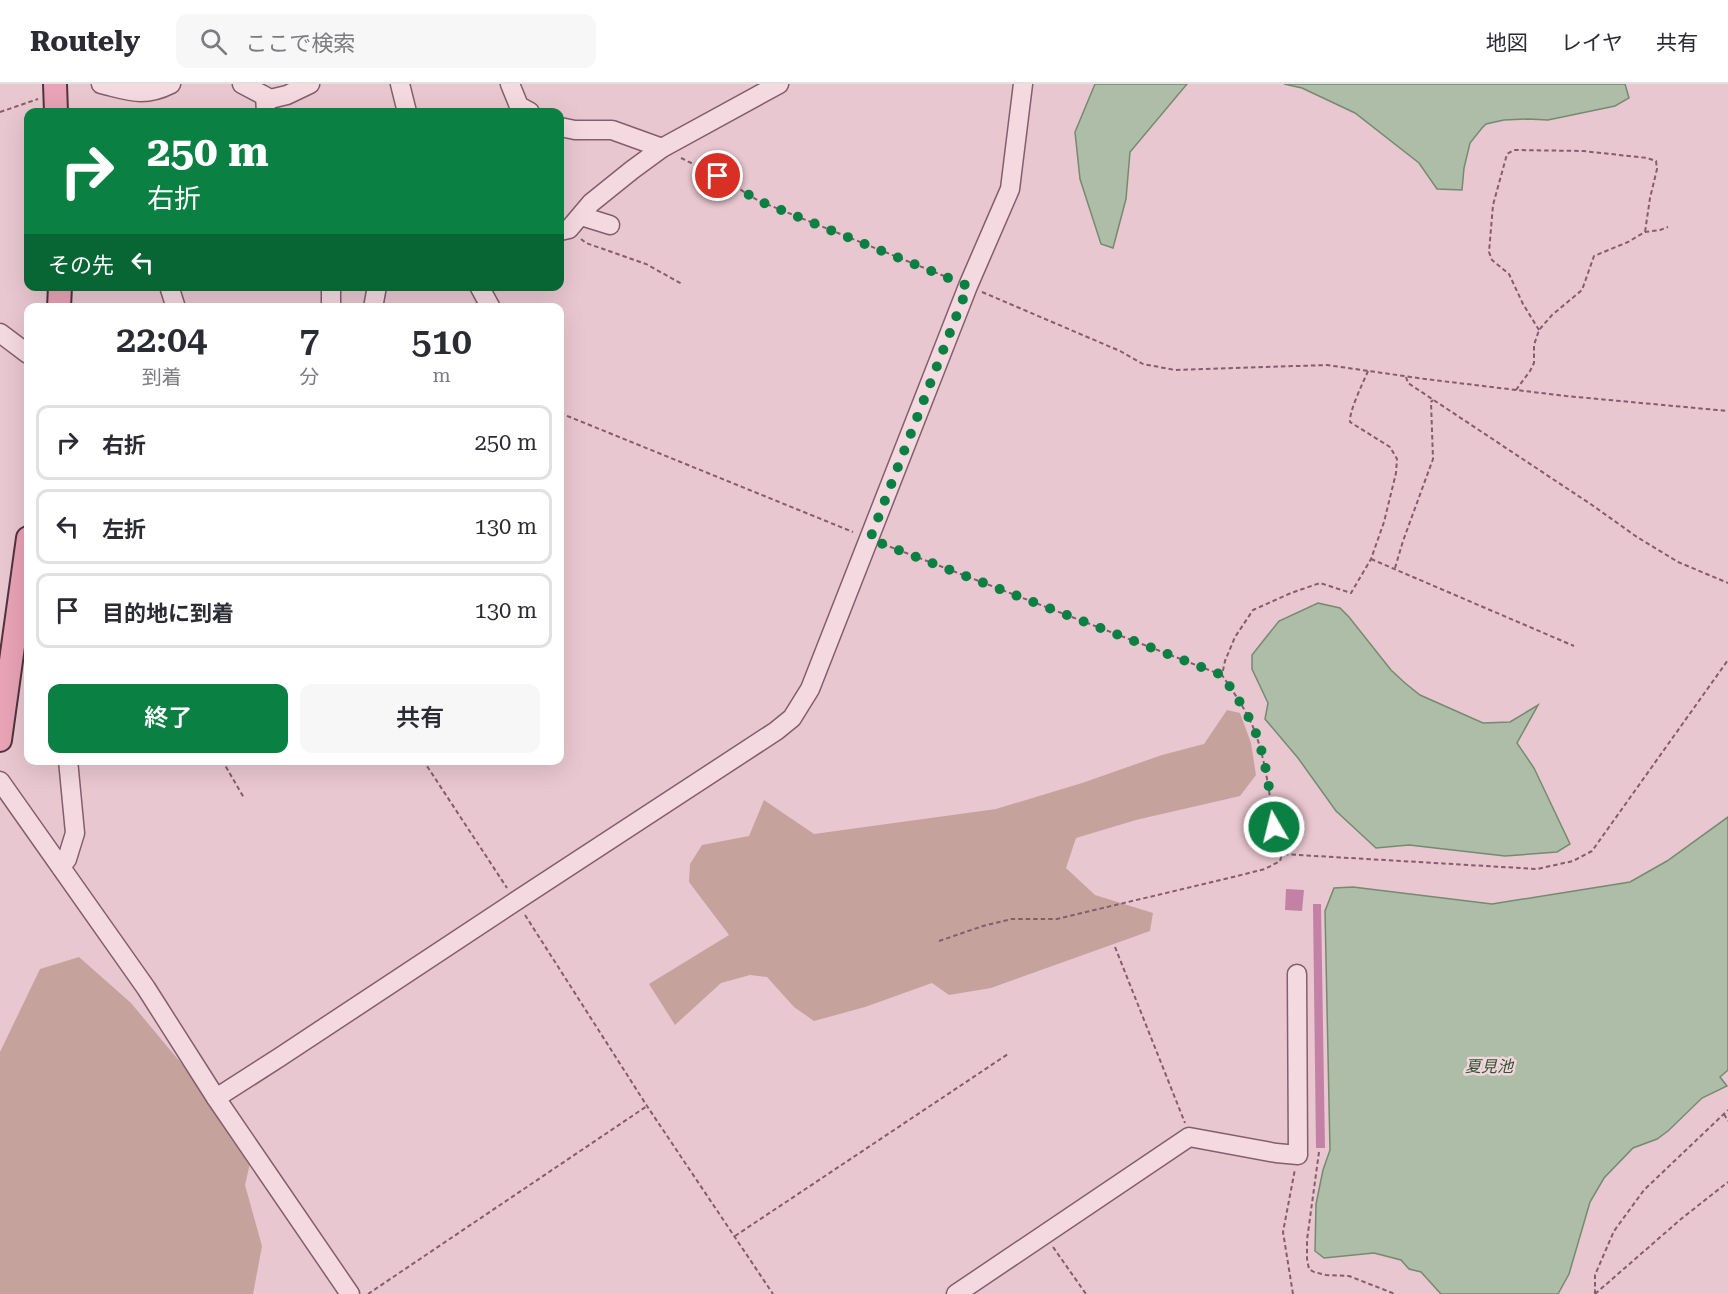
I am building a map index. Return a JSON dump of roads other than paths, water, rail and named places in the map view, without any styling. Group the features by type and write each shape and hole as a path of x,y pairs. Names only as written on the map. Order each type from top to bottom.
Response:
{"main road":[{"path":"0,740 24,567"}],"street":[{"path":"101,84 137,93 156,92 171,84"},
{"path":"242,84 265,96 266,106 309,84"},
{"path":"400,84 406,108"},
{"path":"510,84 519,106 523,108"},
{"path":"570,225 591,203 662,148 779,84"},
{"path":"216,1098 766,738 792,718 810,689 968,286 1010,189 1023,84"},
{"path":"564,128 612,130 662,148"},
{"path":"570,225 610,225"},
{"path":"0,333 24,351"},
{"path":"61,867 67,858 75,832 68,765"},
{"path":"0,781 146,988 216,1098 350,1294"},
{"path":"956,1294 1189,1137 1298,1155 1297,974"}],"water":[{"path":"1095,84 1187,84 1130,152 1126,199 1113,248 1101,244 1080,179 1075,132"},
{"path":"1284,84 1625,84 1629,98 1615,106 1548,120 1504,120 1486,124 1470,143 1462,190 1437,189 1419,163 1355,113 1302,88"},
{"path":"1318,603 1340,608 1391,670 1420,695 1483,723 1510,722 1538,705 1517,743 1534,768 1570,844 1557,852 1505,856 1409,845 1376,848 1336,811 1298,758 1265,719 1268,703 1252,669 1252,655 1279,621"},
{"name":"夏見池","path":"1728,817 1728,1070 1720,1077 1727,1086 1702,1098 1657,1139 1633,1148 1604,1178 1590,1202 1569,1274 1558,1294 1441,1294 1421,1272 1409,1269 1401,1260 1374,1253 1324,1258 1315,1251 1316,1204 1330,1150 1325,911 1334,888 1353,887 1492,904 1630,882 1667,861"}]}
